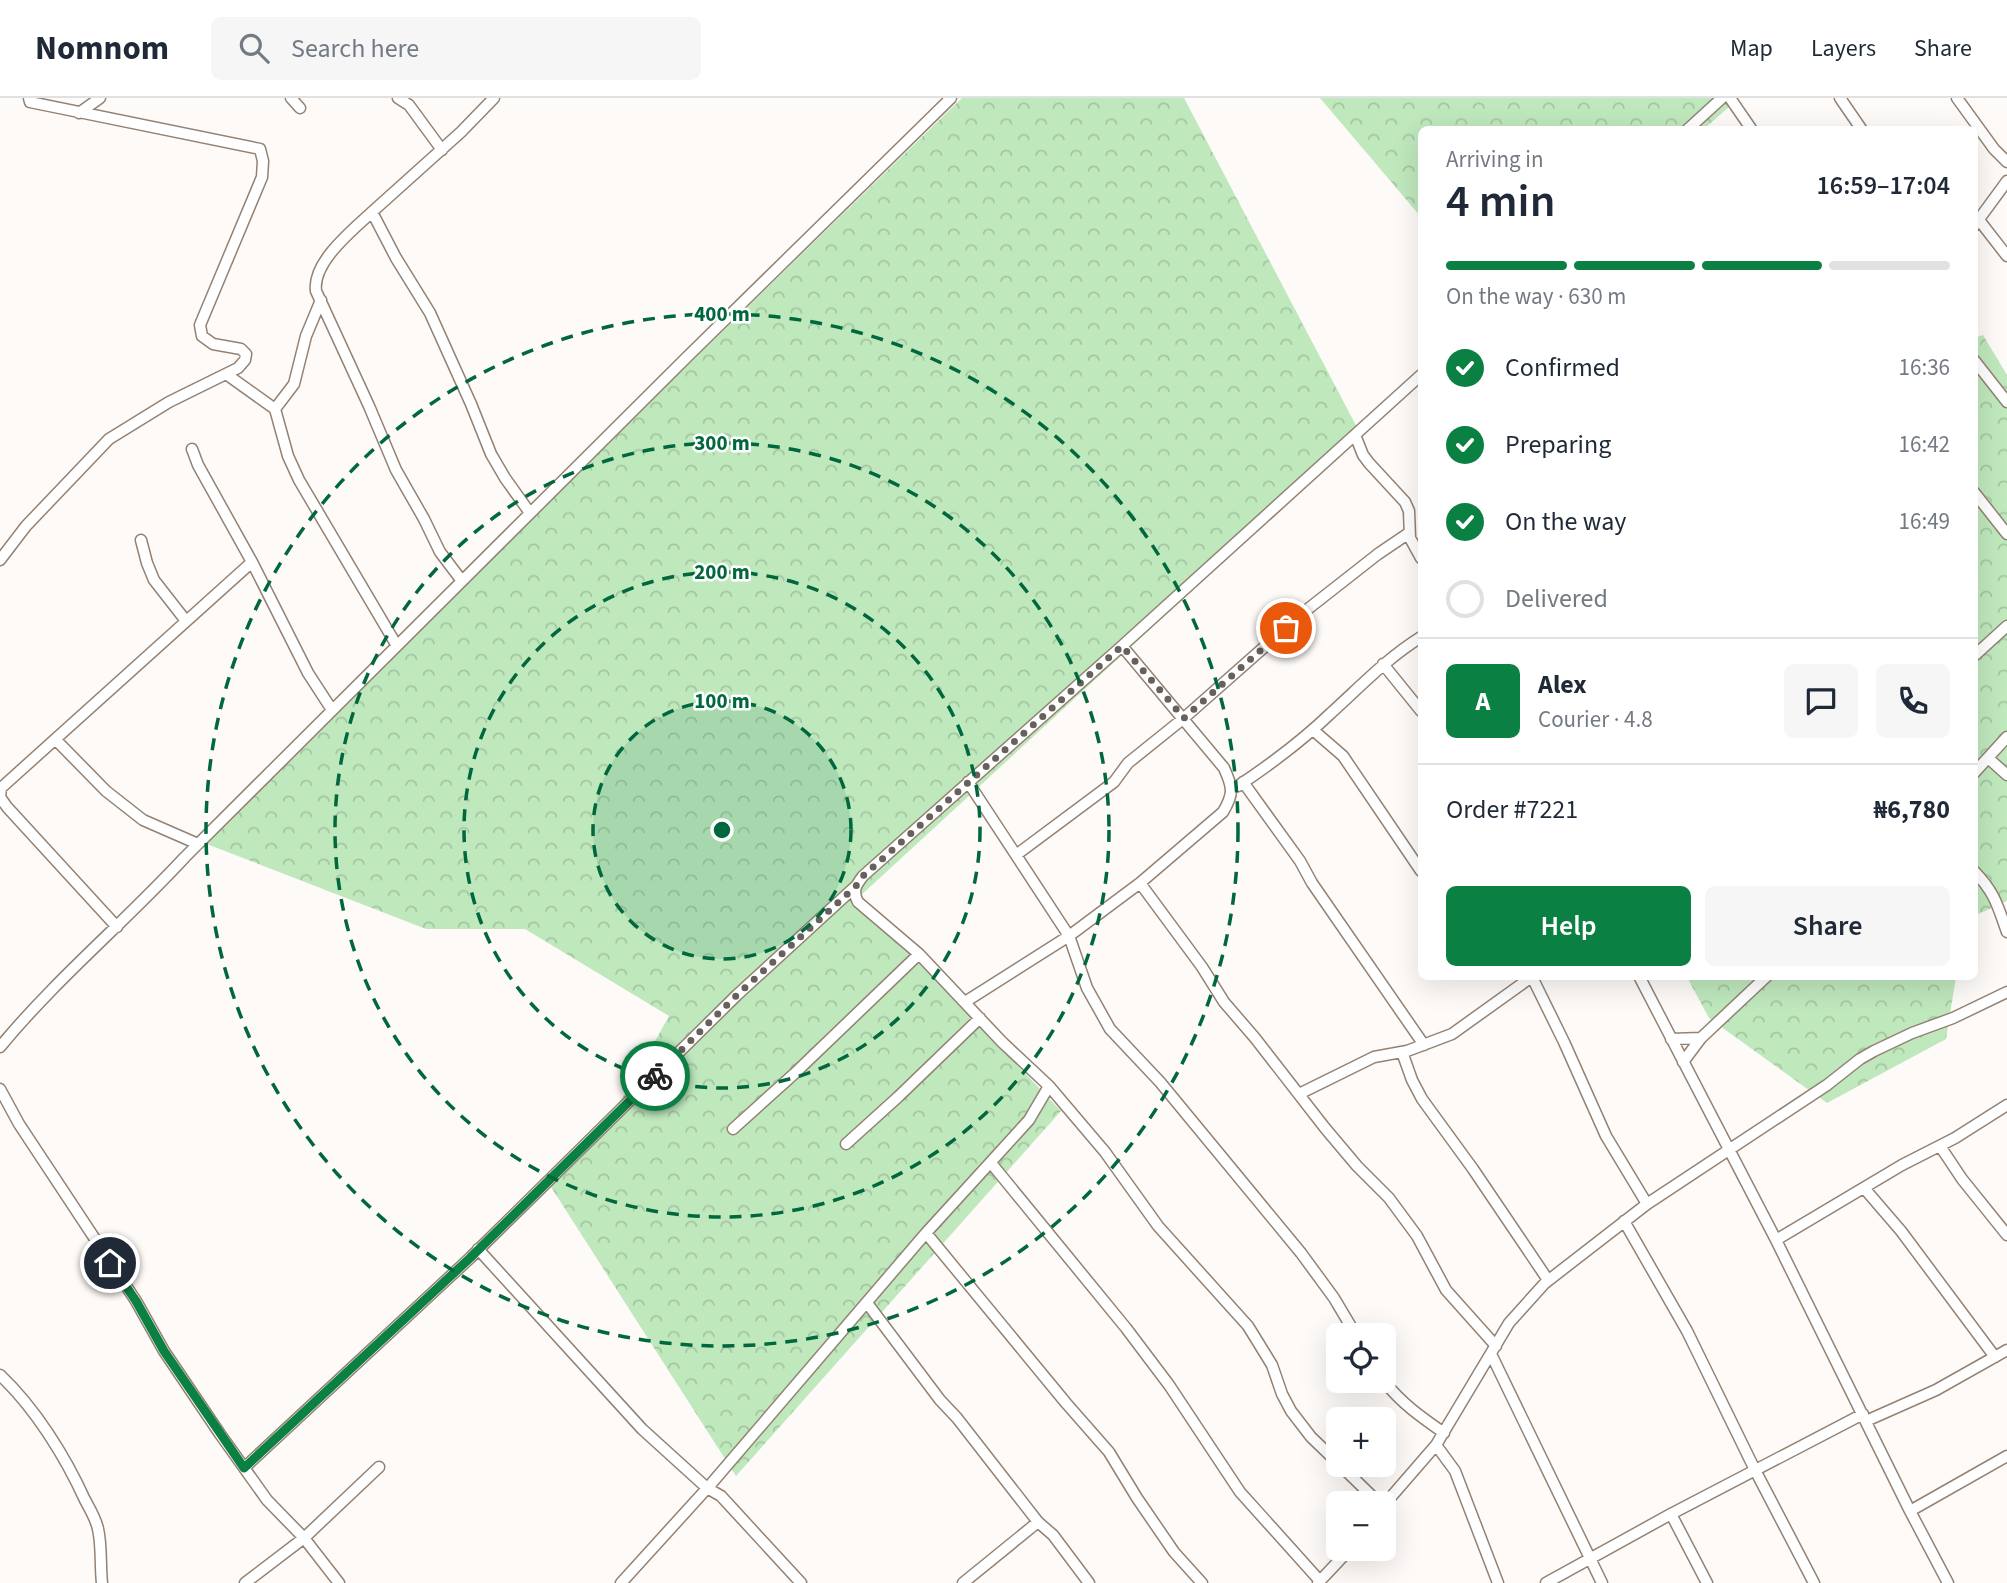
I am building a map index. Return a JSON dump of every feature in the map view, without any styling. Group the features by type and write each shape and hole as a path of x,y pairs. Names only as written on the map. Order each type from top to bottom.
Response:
{"street":[{"path":"0,560 26,526 109,439 169,402 238,368 245,360 246,354 241,349 213,344 202,336 200,325 262,177 263,161 260,149 79,113 30,102 29,98"},
{"path":"79,113 100,98"},
{"path":"290,98 300,107"},
{"path":"398,98 409,105 442,150"},
{"path":"462,581 440,552 396,470 369,405 317,298 315,285 328,257 337,245 442,150 494,98"},
{"path":"0,1047 52,988 117,927 530,513 951,98"},
{"path":"1691,126 1722,98"},
{"path":"1730,98 1749,126"},
{"path":"1840,98 1859,126"},
{"path":"1957,98 1977,126"},
{"path":"1978,127 2007,162"},
{"path":"1978,222 2007,181"},
{"path":"372,212 430,313 491,454 530,513"},
{"path":"1978,224 2007,256"},
{"path":"275,409 294,384 317,298"},
{"path":"1978,365 2007,402"},
{"path":"226,374 275,409 288,456 299,480 397,646"},
{"path":"244,1468 478,1249 737,995 856,886 863,876 1418,378"},
{"path":"1355,435 1368,463 1405,502 1409,511 1409,533 1418,552"},
{"path":"192,449 308,673 332,710"},
{"path":"1978,497 2007,534"},
{"path":"1016,855 1114,782 1128,763 1184,718 1304,612 1409,533"},
{"path":"141,540 154,580 186,621"},
{"path":"117,927 7,807 1,797 1,788 252,562"},
{"path":"1978,652 2007,626"},
{"path":"1232,790 1312,730 1383,664 1418,638"},
{"path":"965,1002 1069,936 1140,883 1223,812 1231,799 1232,790 1224,768 1122,646"},
{"path":"1383,664 1418,707"},
{"path":"1312,730 1343,756 1418,867"},
{"path":"1978,769 2007,737"},
{"path":"56,740 106,792 143,820 198,844"},
{"path":"1988,758 2007,775"},
{"path":"968,782 1069,936 1087,988 1110,1029 1160,1082 1286,1233 1334,1298 1349,1323"},
{"path":"1243,782 1300,861 1312,883 1423,1045"},
{"path":"1978,875 1989,886 2007,932"},
{"path":"1140,883 1202,967 1224,1002 1357,1166 1389,1198 1417,1236 1446,1290 1494,1350 1602,1583"},
{"path":"856,886 855,895 858,902 919,954 1002,1042 1049,1086 1105,1152 1158,1226 1248,1326 1272,1365 1291,1411 1326,1451"},
{"path":"733,1129 919,954"},
{"path":"1299,1094 1374,1057 1402,1052 1452,1034 1528,980"},
{"path":"1533,980 1605,1136 1647,1204"},
{"path":"1641,980 1776,1240 1948,1583"},
{"path":"1683,1062 1701,1038 1763,980"},
{"path":"1396,1491 1436,1445 1509,1323 1548,1280 1647,1204 1817,1092 1874,1051 2007,992"},
{"path":"846,1144 980,1018"},
{"path":"1671,1039 1701,1038"},
{"path":"1402,1052 1422,1099 1474,1169 1548,1280"},
{"path":"621,1583 707,1488 926,1233 1029,1120 1049,1086"},
{"path":"0,1089 19,1124 136,1301 164,1351 244,1468 267,1500 304,1538 339,1583"},
{"path":"1776,1240 2006,1107"},
{"path":"1940,1146 1962,1179 2007,1235"},
{"path":"991,1163 1133,1337 1169,1385 1240,1492 1319,1582 1339,1561"},
{"path":"1864,1188 1901,1231 1995,1357"},
{"path":"1624,1221 1687,1331 1814,1583"},
{"path":"926,1233 1109,1452 1174,1552 1202,1583"},
{"path":"478,1249 642,1429 707,1488 721,1496 801,1583"},
{"path":"867,1303 940,1400 1038,1522 1053,1535 1089,1583"},
{"path":"1546,1583 1755,1470 1864,1418 1936,1391 2007,1350"},
{"path":"0,1375 14,1388 49,1435 80,1489 97,1525 102,1583"},
{"path":"1393,1393 1411,1410 1444,1433"},
{"path":"1436,1445 1455,1471 1498,1583"},
{"path":"1910,1511 2007,1456"},
{"path":"245,1583 304,1538 379,1467"},
{"path":"1352,1477 1367,1491"},
{"path":"1671,1514 1707,1583"},
{"path":"963,1583 1038,1522"}],"green space":[{"path":"962,98 1184,98 1361,435 858,898 1061,1111 736,1476 551,1187 626,1093 669,1016 525,929 426,929 199,841"},
{"path":"1320,98 1739,98 1707,126 1418,126 1418,213"},
{"path":"1983,335 2007,375 2007,901 1978,914 1978,337"},
{"path":"1689,980 1956,980 1946,1039 1827,1103 1709,1018"}],"way so far":[{"path":"655,1076 737,995 856,886 863,876 1122,646 1184,718 1286,628"}],"route":[{"path":"110,1263 136,1301 164,1351 244,1468 470,1258 655,1076"}]}
